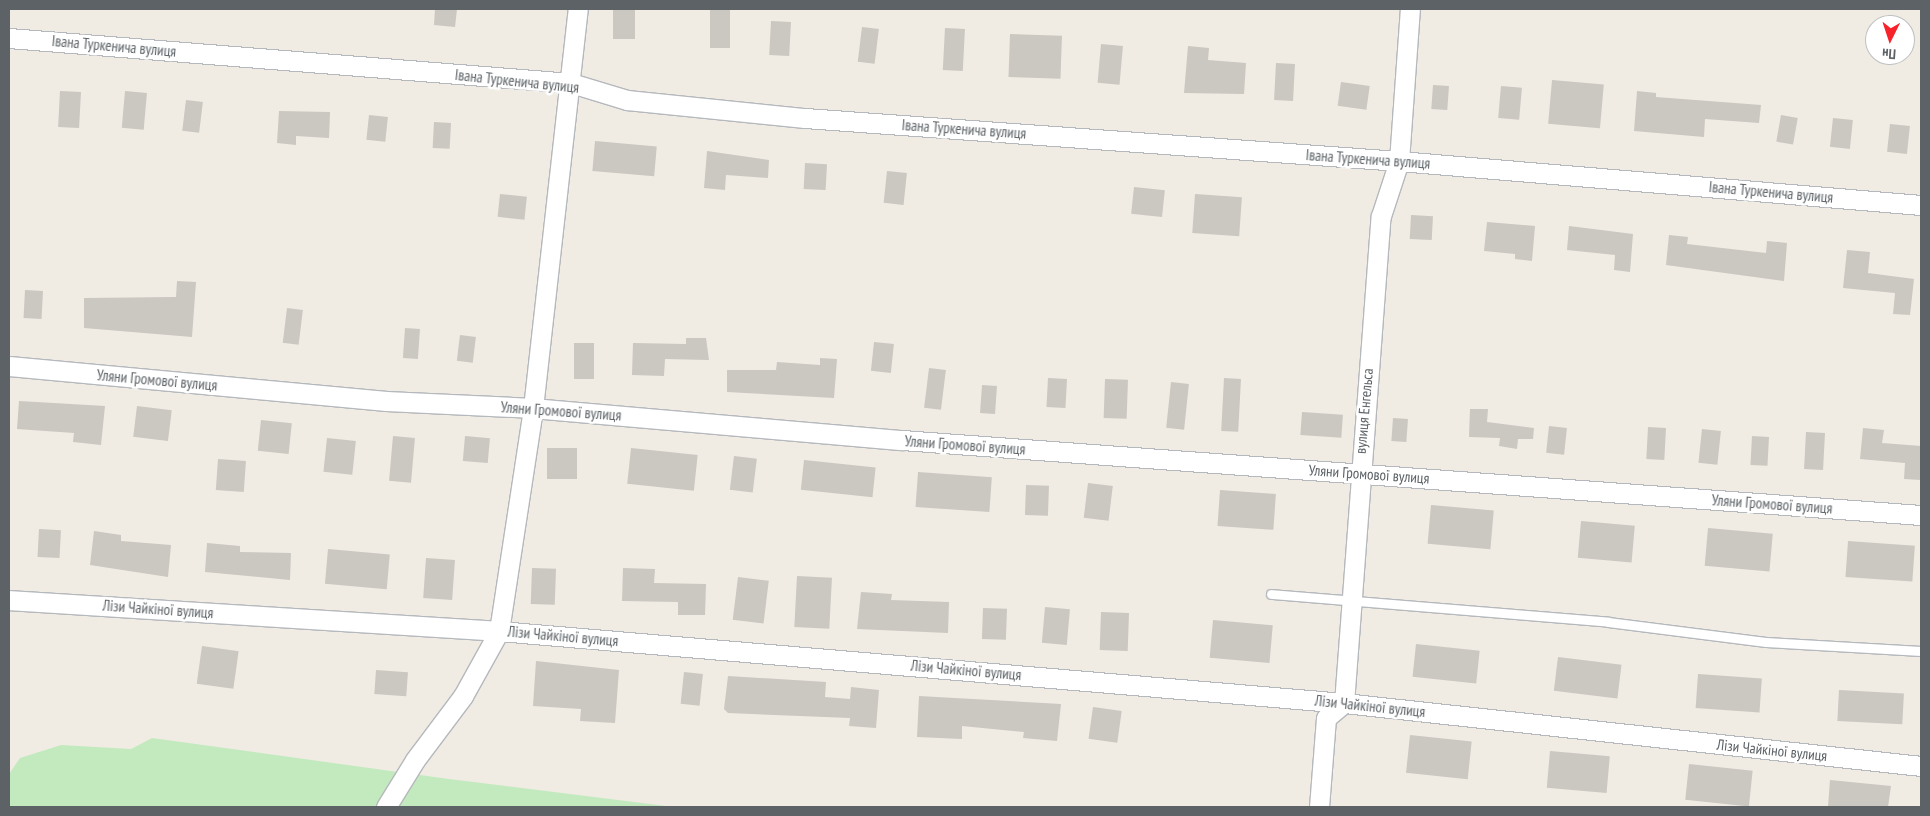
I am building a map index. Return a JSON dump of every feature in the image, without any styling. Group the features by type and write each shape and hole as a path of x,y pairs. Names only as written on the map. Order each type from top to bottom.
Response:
{"street":[{"path":"386,807 415,760 463,696 499,631 533,408 578,9"},
{"name":"вулиця Енгельса","path":"1344,703 1359,474 1381,216 1399,161 1410,9"},
{"name":"Івана Туркенича вулиця","path":"9,38 570,83 627,100 805,118 1399,161 1921,205"},
{"name":"Уляни Громової вулиця","path":"9,366 386,401 533,408 1359,474 1921,514"},
{"name":"Лізи Чайкіної вулиця","path":"9,600 499,631 1344,703 1921,766"},
{"path":"1319,807 1326,718 1344,703"}],"lane":[{"path":"1271,594 1350,599 1608,622 1766,642 1921,651"}],"green space":[{"path":"152,738 449,779 674,807 9,807 9,774 20,758 61,745 131,749"}],"building":[{"path":"435,9 457,9 455,27 434,25"},
{"path":"613,9 635,9 635,39 613,39"},
{"path":"710,10 730,10 730,48 710,48"},
{"path":"771,21 791,22 789,56 769,55"},
{"path":"862,27 879,29 875,64 858,62"},
{"path":"945,28 965,29 963,71 943,70"},
{"path":"1010,34 1062,36 1060,79 1008,77"},
{"path":"1101,44 1123,46 1120,85 1098,83"},
{"path":"1188,46 1209,48 1208,60 1246,63 1244,94 1184,93"},
{"path":"1276,63 1295,64 1293,101 1274,100"},
{"path":"1552,80 1604,85 1600,128 1548,124"},
{"path":"1341,82 1370,86 1366,110 1338,106"},
{"path":"1433,85 1449,86 1447,110 1431,109"},
{"path":"1501,86 1522,88 1519,120 1498,118"},
{"path":"60,91 81,92 79,128 58,127"},
{"path":"125,91 147,93 144,130 122,128"},
{"path":"1637,91 1656,93 1656,97 1761,105 1759,123 1705,119 1704,137 1634,131"},
{"path":"186,100 203,102 199,133 182,131"},
{"path":"279,111 330,112 329,138 296,136 296,145 277,143"},
{"path":"369,115 388,117 385,142 366,140"},
{"path":"1781,115 1798,118 1793,145 1776,142"},
{"path":"1833,118 1853,120 1850,149 1830,147"},
{"path":"434,122 451,123 450,149 433,148"},
{"path":"1890,124 1910,126 1907,154 1887,152"},
{"path":"595,141 657,146 654,176 592,171"},
{"path":"707,151 769,160 768,178 726,175 725,190 704,188"},
{"path":"805,163 827,164 826,190 804,189"},
{"path":"887,171 907,173 904,205 884,203"},
{"path":"1134,187 1165,190 1162,217 1131,214"},
{"path":"500,194 527,197 524,220 498,217"},
{"path":"1195,194 1242,197 1239,236 1192,233"},
{"path":"1411,215 1433,216 1432,240 1410,239"},
{"path":"1487,222 1535,226 1532,261 1515,259 1515,254 1484,251"},
{"path":"1569,226 1633,234 1630,272 1614,270 1615,255 1567,250"},
{"path":"1669,235 1688,237 1687,244 1766,253 1767,241 1787,243 1784,281 1666,265"},
{"path":"1847,250 1870,252 1868,273 1914,279 1910,315 1893,314 1895,293 1843,288"},
{"path":"177,281 196,282 192,337 84,328 84,298 176,297"},
{"path":"25,290 43,291 42,319 24,318"},
{"path":"287,308 303,310 299,345 283,343"},
{"path":"405,328 420,329 418,359 403,358"},
{"path":"460,335 476,337 473,363 457,361"},
{"path":"686,338 706,338 709,360 665,359 664,376 632,375 633,343 686,344"},
{"path":"874,342 894,344 891,373 871,371"},
{"path":"574,343 594,343 594,379 574,379"},
{"path":"820,358 837,359 834,398 727,392 727,370 776,370 777,362 820,365"},
{"path":"929,368 946,370 941,410 924,408"},
{"path":"1048,378 1067,379 1065,408 1046,407"},
{"path":"1224,378 1241,379 1238,432 1221,431"},
{"path":"1105,379 1128,380 1127,419 1104,418"},
{"path":"1171,382 1189,384 1184,430 1166,428"},
{"path":"982,385 997,386 995,414 980,413"},
{"path":"19,401 105,406 101,445 73,442 74,433 17,429"},
{"path":"137,406 172,410 168,441 133,437"},
{"path":"1470,409 1488,409 1487,422 1534,428 1533,439 1518,439 1517,449 1499,446 1500,438 1469,437"},
{"path":"1302,412 1343,415 1341,438 1300,435"},
{"path":"1393,418 1408,419 1406,442 1391,441"},
{"path":"261,420 292,423 289,454 258,451"},
{"path":"1549,426 1567,428 1564,455 1546,453"},
{"path":"1648,427 1666,428 1664,460 1646,459"},
{"path":"1863,428 1884,430 1882,443 1921,446 1921,480 1904,479 1905,463 1860,459"},
{"path":"1702,429 1721,431 1717,465 1698,463"},
{"path":"1806,432 1825,433 1823,470 1804,469"},
{"path":"393,436 415,438 411,483 389,481"},
{"path":"465,436 490,438 488,463 463,461"},
{"path":"1752,436 1769,437 1767,466 1750,465"},
{"path":"327,438 356,441 352,475 323,472"},
{"path":"547,448 577,448 577,479 547,479"},
{"path":"631,448 698,455 694,491 627,484"},
{"path":"734,456 757,459 753,493 730,490"},
{"path":"218,459 246,461 244,492 216,490"},
{"path":"804,460 876,468 872,497 801,490"},
{"path":"918,472 992,477 989,512 916,507"},
{"path":"1088,483 1113,486 1109,521 1084,518"},
{"path":"1026,485 1049,486 1048,516 1025,515"},
{"path":"1220,490 1276,494 1273,530 1217,526"},
{"path":"1431,505 1494,510 1490,549 1428,544"},
{"path":"1581,521 1635,526 1632,563 1578,558"},
{"path":"1708,528 1773,534 1769,572 1705,566"},
{"path":"39,529 61,530 60,558 38,557"},
{"path":"94,531 121,535 121,541 171,545 168,577 90,565"},
{"path":"1848,541 1915,546 1912,582 1845,577"},
{"path":"207,543 240,546 240,552 291,553 290,580 205,572"},
{"path":"328,549 390,554 387,589 325,584"},
{"path":"426,558 455,560 452,600 423,598"},
{"path":"532,568 556,569 555,605 531,604"},
{"path":"623,568 655,569 654,583 706,584 705,615 678,615 678,602 622,601"},
{"path":"797,576 832,578 829,629 794,627"},
{"path":"738,577 769,581 764,623 733,620"},
{"path":"861,592 892,594 891,600 949,602 948,633 857,629"},
{"path":"1045,607 1070,609 1067,645 1042,643"},
{"path":"983,608 1007,609 1006,640 982,639"},
{"path":"1101,612 1129,613 1128,651 1100,650"},
{"path":"1213,620 1273,625 1269,663 1210,658"},
{"path":"1416,644 1480,651 1476,684 1413,677"},
{"path":"202,646 239,651 233,689 197,684"},
{"path":"1558,657 1622,665 1617,699 1554,691"},
{"path":"536,661 619,670 615,723 580,721 581,709 533,706"},
{"path":"376,670 408,672 406,696 374,694"},
{"path":"684,672 703,674 700,706 681,704"},
{"path":"1698,674 1762,678 1759,712 1696,708"},
{"path":"728,676 826,682 825,697 850,699 851,687 879,690 876,728 849,726 850,718 728,713 724,709"},
{"path":"1839,690 1904,693 1902,724 1837,721"},
{"path":"919,696 1061,704 1057,741 1023,738 1024,732 962,726 962,739 917,737"},
{"path":"1093,707 1122,711 1117,743 1089,739"},
{"path":"1410,735 1472,741 1468,779 1406,773"},
{"path":"1550,751 1610,756 1607,793 1547,788"},
{"path":"1689,764 1753,771 1749,806 1685,800"},
{"path":"1830,780 1891,786 1888,807 1828,807"}]}
